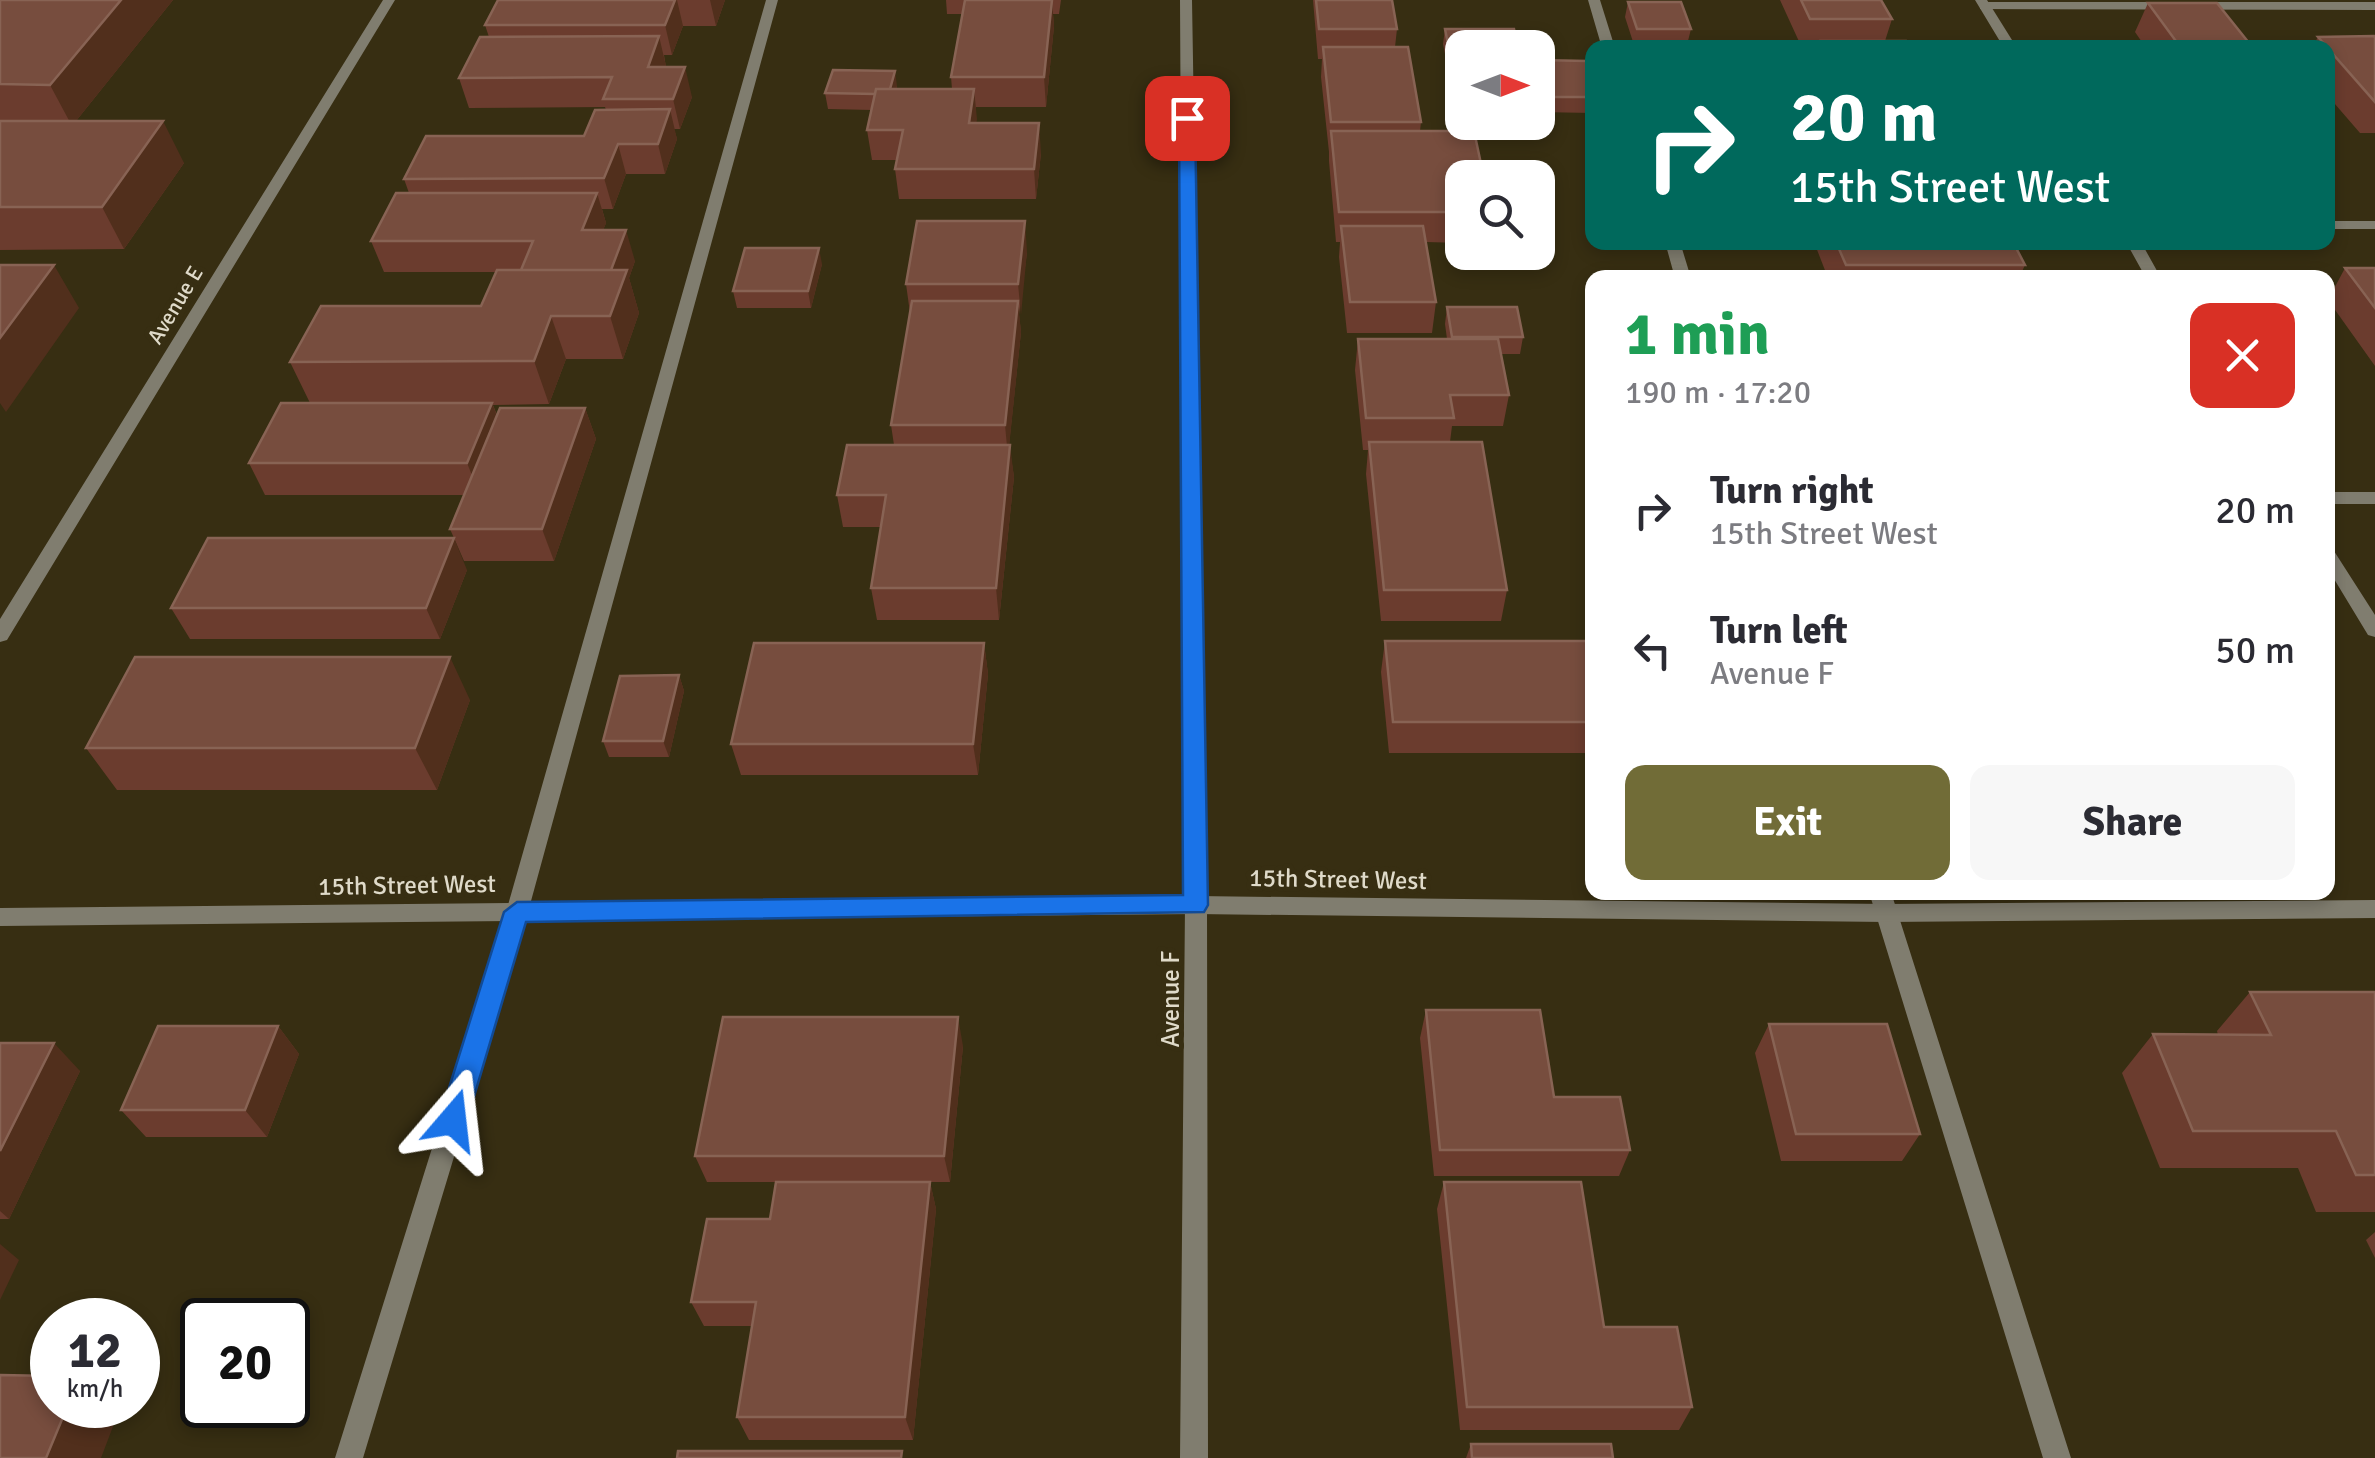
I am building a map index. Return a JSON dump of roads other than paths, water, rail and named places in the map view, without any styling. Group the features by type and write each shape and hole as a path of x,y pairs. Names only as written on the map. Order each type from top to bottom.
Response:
{"street":[{"name":"Avenue E","path":"0,635 389,0"},
{"path":"349,1458 517,912 772,0"},
{"name":"Avenue F","path":"1186,0 1196,905 1194,1458"},
{"path":"1594,0 1606,40"},
{"path":"1983,3 2375,6"},
{"path":"1983,3 2006,40"},
{"path":"2335,225 2375,224"},
{"path":"2335,498 2375,498"},
{"path":"2335,566 2375,630"},
{"path":"1883,903 2057,1458"},
{"name":"15th Street West","path":"0,917 1196,905 1883,903 2375,909"}]}
